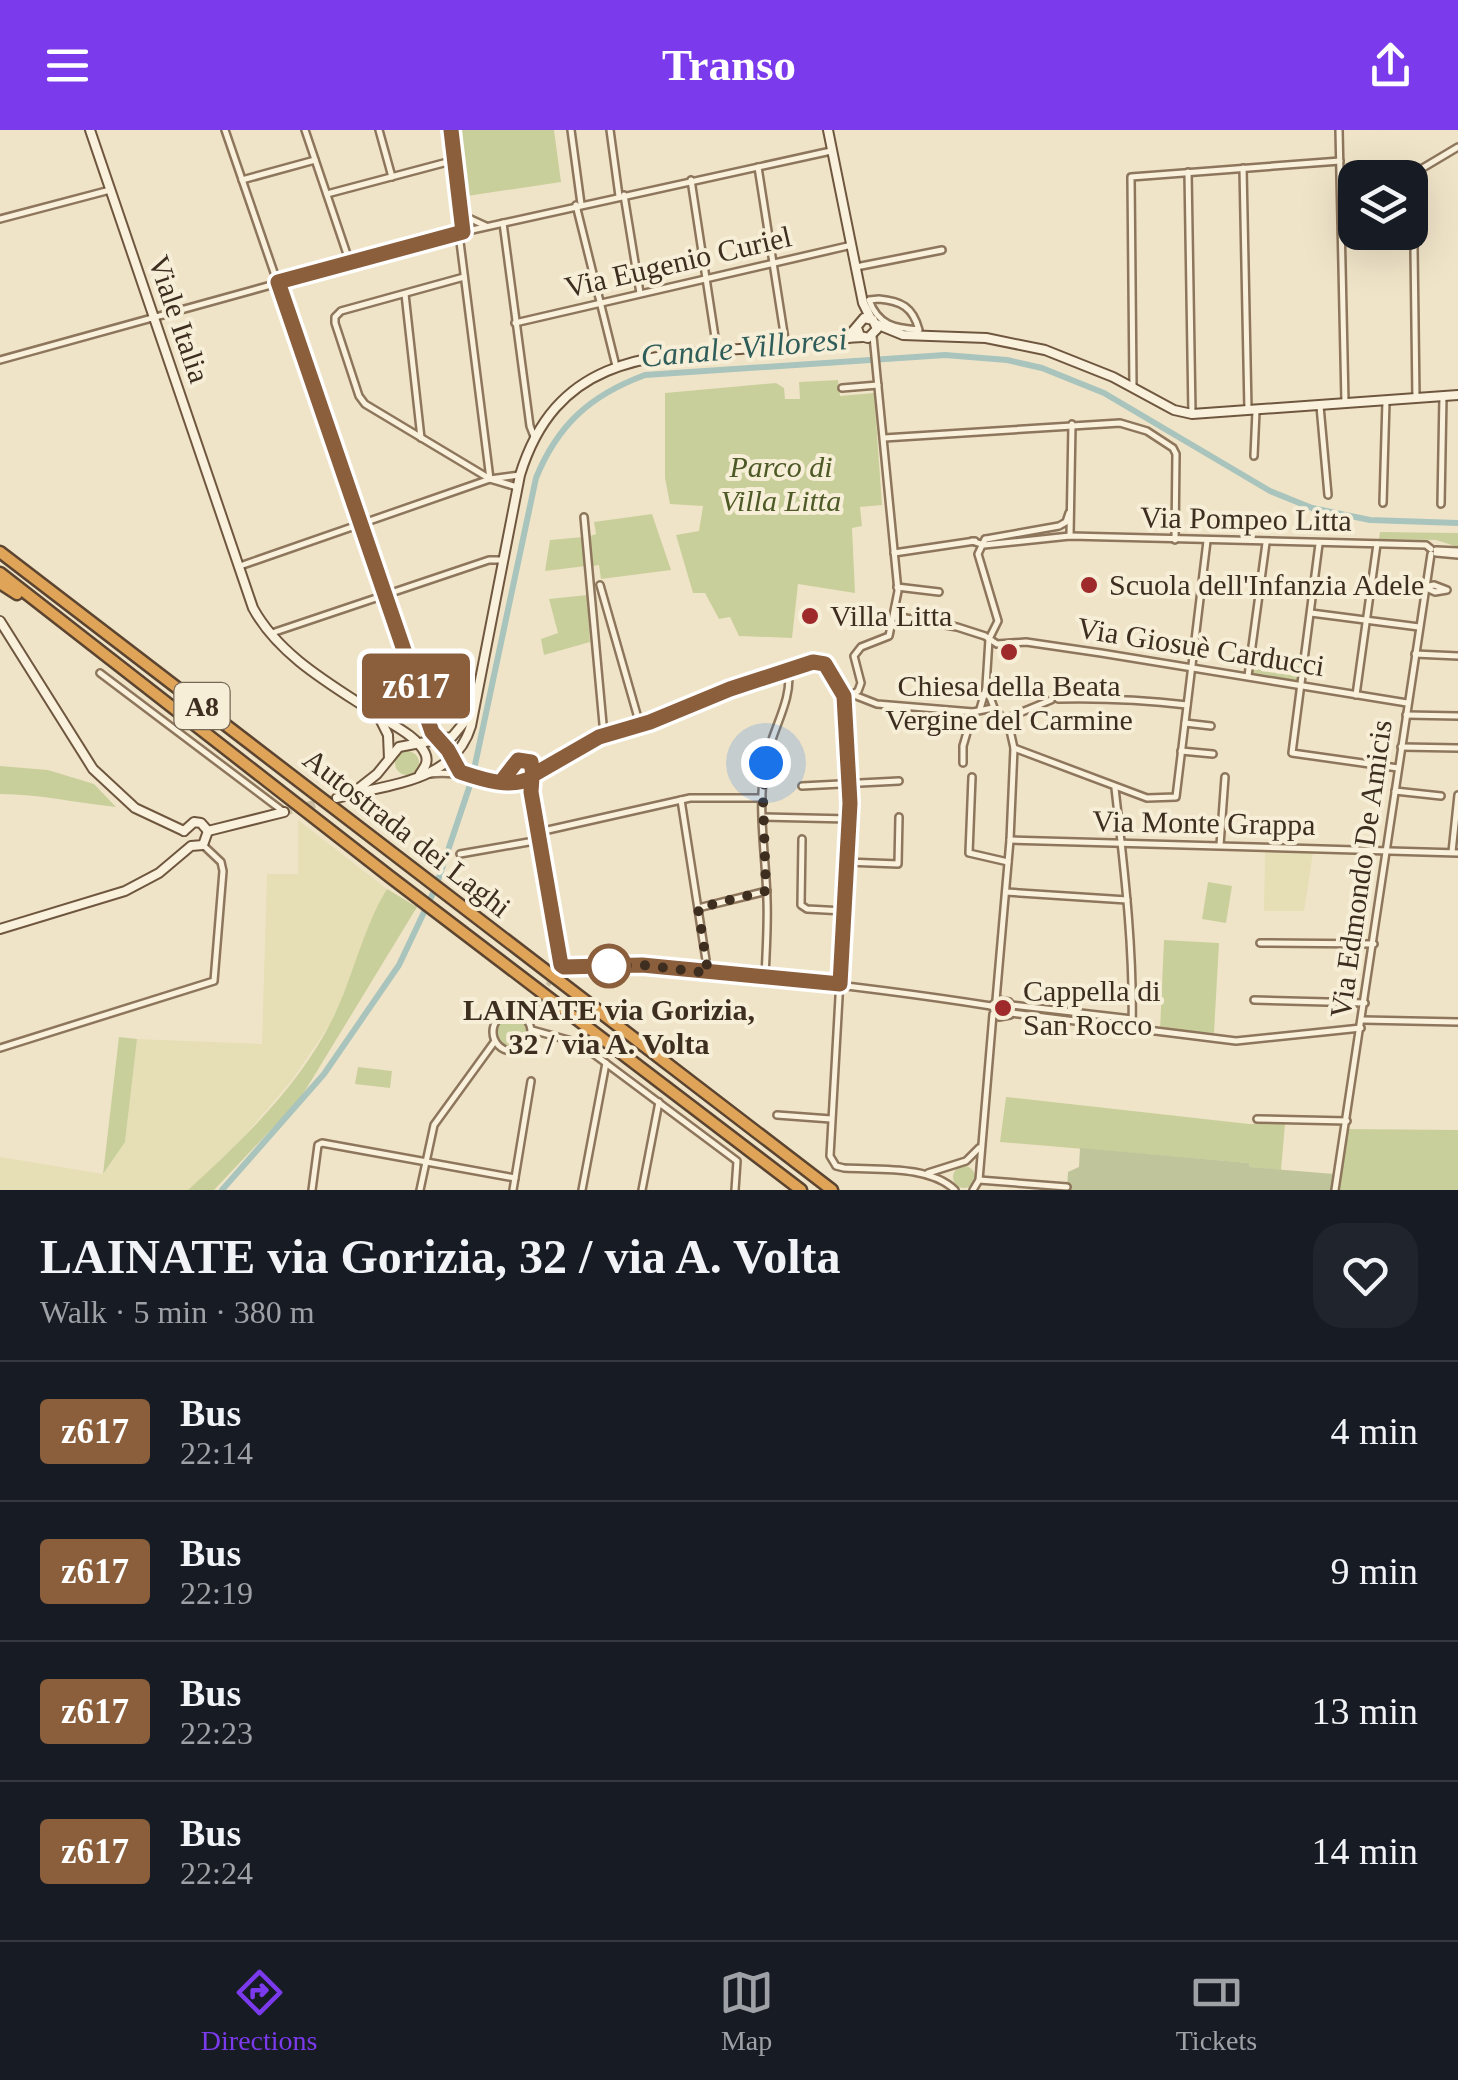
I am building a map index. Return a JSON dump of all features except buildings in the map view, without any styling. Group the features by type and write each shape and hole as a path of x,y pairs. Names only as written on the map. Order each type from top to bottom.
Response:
{"highway":[{"name":"Autostrada dei Laghi","path":"0,552 832,1190"},
{"name":"Autostrada dei Laghi","path":"0,573 801,1190"},
{"path":"0,582 84,640"}],"street":[{"name":"Viale Italia","path":"90,130 260,621 279,644 417,745"},
{"path":"224,130 429,722 460,772"},
{"path":"305,130 350,263"},
{"path":"380,130 392,177"},
{"path":"451,130 462,215 464,278 490,479"},
{"path":"571,130 579,204 616,366"},
{"path":"610,130 640,293"},
{"path":"828,130 866,301 884,438 897,587 888,638 855,654 860,686 844,707 849,819 828,1150 836,1166 926,1174 953,1187"},
{"path":"1339,130 1340,160"},
{"path":"1428,165 1458,147"},
{"path":"0,360 461,232 832,151"},
{"path":"242,180 315,160"},
{"path":"327,194 455,160"},
{"path":"1133,387 1131,178 1338,161"},
{"path":"758,167 786,346"},
{"path":"1243,168 1254,456"},
{"path":"1188,172 1192,414"},
{"path":"691,180 718,350"},
{"path":"0,220 110,190"},
{"path":"462,215 486,226"},
{"path":"503,223 534,439"},
{"name":"Via Eugenio Curiel","path":"515,323 852,245"},
{"path":"856,267 942,250"},
{"path":"1342,250 1345,404"},
{"path":"1412,250 1416,398"},
{"path":"464,278 341,311 335,320 365,404 490,479 517,487"},
{"path":"405,294 421,438"},
{"path":"866,301 900,302 915,316 918,330 883,323 866,301"},
{"path":"429,774 453,759 465,744 520,475 534,439 561,402 590,379 645,357 862,337 870,329"},
{"path":"847,338 870,329 913,336 986,338 1034,347 1076,361 1168,407 1192,414 1458,395"},
{"path":"842,388 878,385"},
{"path":"1442,504 1444,396"},
{"path":"1383,502 1386,401"},
{"path":"1320,406 1328,495"},
{"path":"884,438 1072,424 1132,425 1173,448 1178,464 1175,540"},
{"path":"1070,536 1072,424"},
{"path":"239,562 490,479 520,475"},
{"path":"1058,536 1057,526 1066,522 1070,512"},
{"path":"584,517 604,735"},
{"name":"Via Pompeo Litta","path":"984,542 1057,526"},
{"name":"Via Pompeo Litta","path":"894,553 972,541 1058,536 1426,545 1434,552 1458,553"},
{"path":"1014,748 1147,798 1176,797 1207,541"},
{"path":"963,763 963,746 986,686 989,639 996,628 997,612 978,554 984,542"},
{"path":"1248,676 1266,542"},
{"path":"1319,544 1292,754 1398,768"},
{"path":"1356,695 1377,544"},
{"name":"Via Edmondo De Amicis","path":"1335,1190 1424,587 1434,552"},
{"path":"269,634 489,560 503,560"},
{"path":"600,586 640,725"},
{"path":"897,587 940,592"},
{"path":"1424,587 1435,592 1458,591"},
{"path":"1311,613 1418,627"},
{"name":"Via Giosuè Carducci","path":"894,616 957,627 997,644 1026,642 1408,703"},
{"path":"0,621 93,769 135,808 184,831"},
{"path":"1414,654 1458,656"},
{"path":"337,798 429,774 460,772 493,782 524,782 548,764 604,735 813,662 825,664 849,696 877,704 976,711 994,708"},
{"path":"765,978 766,756 784,707 788,670"},
{"path":"100,673 284,812"},
{"path":"972,1190 980,1182 1010,840 1014,748 1003,716 994,708 986,686"},
{"path":"1003,716 1054,699 1128,698 1187,705"},
{"path":"350,794 371,780 399,747 439,740 458,732 474,710"},
{"path":"378,715 388,735 390,776 403,781"},
{"path":"1406,715 1458,716"},
{"path":"1185,724 1211,726"},
{"path":"416,776 423,771 426,759 417,745"},
{"path":"1401,747 1458,748"},
{"path":"1182,750 1213,754"},
{"path":"493,782 511,772 518,760 548,764"},
{"path":"531,762 530,787 560,966 574,969 642,965 840,984 1011,1013 1236,1042 1361,1028"},
{"path":"511,772 516,780"},
{"path":"1220,845 1225,776"},
{"path":"972,777 969,853 1008,862"},
{"path":"802,786 899,781"},
{"path":"1116,788 1133,987 1132,1029"},
{"path":"1395,791 1441,796"},
{"path":"1455,853 1458,795"},
{"path":"460,854 682,800 763,798"},
{"path":"682,800 708,973"},
{"path":"208,832 284,812"},
{"path":"763,816 849,819"},
{"path":"846,862 898,864 899,817"},
{"path":"191,846 184,831 191,823 198,822 208,832"},
{"path":"203,846 208,832"},
{"path":"802,839 802,907 844,911"},
{"name":"Via Monte Grappa","path":"1010,840 1455,853"},
{"path":"0,929 140,885 191,846 203,846 221,862 219,957 214,981 0,1048"},
{"path":"698,908 766,891"},
{"path":"1005,892 1127,900"},
{"path":"1260,944 1374,944"},
{"path":"995,1010 1003,1000 1011,1005 1132,1019"},
{"path":"1254,1000 1365,1003"},
{"path":"524,1016 535,1004"},
{"path":"1011,1005 1011,1013"},
{"path":"513,1012 524,1016 532,1030 530,1040 518,1050 508,1051 497,1044 494,1024 502,1015 513,1012"},
{"path":"1362,1020 1458,1022"},
{"path":"532,1030 579,1042 659,1102 738,1165 735,1190"},
{"path":"420,1190 436,1121 497,1044"},
{"path":"582,1190 606,1062"},
{"path":"513,1190 531,1081"},
{"path":"642,1190 659,1102"},
{"path":"777,1116 831,1119"},
{"path":"1257,1119 1346,1121"},
{"path":"926,1174 966,1162 982,1142"},
{"path":"312,1188 318,1145 325,1143 515,1178"},
{"path":"966,1162 976,1167 980,1182"},
{"path":"952,1166 948,1175 953,1187"},
{"path":"980,1182 1068,1187"}],"shaded area":[{"path":"298,820 387,889 332,1021 292,1080 235,1147 188,1190 0,1190 0,1157 103,1174 125,1142 137,1039 262,1044 267,874 298,874"},
{"path":"1265,852 1313,853 1304,911 1264,911"}],"green space":[{"path":"454,130 554,130 561,182 467,196"},
{"name":"Parco di Villa Litta","path":"838,380 840,396 874,393 882,505 860,507 862,526 852,528 855,593 798,584 792,638 739,636 730,617 719,619 705,593 693,593 676,535 699,531 703,506 670,504 665,478 665,393 776,383 784,388 785,399 800,399 799,382"},
{"path":"652,514 671,570 601,579 599,565 593,566 590,536 596,534 594,522"},
{"path":"1380,532 1458,533 1458,547 1436,540 1379,539"},
{"path":"583,537 586,566 545,571 550,540"},
{"path":"587,595 590,642 544,655 541,639 558,633 549,599"},
{"path":"1256,650 1295,655 1293,671 1298,673 1297,682 1252,674"},
{"path":"407,751 419,763 407,775 395,763"},
{"path":"0,766 48,770 94,784 116,807 0,794"},
{"path":"1208,882 1232,886 1226,923 1202,919"},
{"path":"387,889 417,907 300,1099 214,1190 188,1190 287,1089 320,1042"},
{"path":"1164,940 1219,943 1214,1033 1160,1030"},
{"path":"513,1015 525,1020 530,1032 525,1044 513,1049 501,1044 496,1032 501,1020"},
{"path":"119,1037 137,1039 125,1142 103,1174"},
{"path":"358,1067 392,1071 390,1088 355,1084"},
{"path":"1006,1097 1249,1124 1285,1124 1281,1170 1250,1167 1249,1163 1000,1142"},
{"path":"1347,1129 1458,1130 1458,1190 1337,1190"},
{"path":"1080,1148 1334,1174 1332,1190 1067,1190 1068,1172 1079,1167"},
{"path":"964,1166 972,1169 972,1185 964,1188 956,1185 953,1177 956,1169"}],"waterway":[{"name":"Canale Villoresi","path":"222,1190 324,1074 399,965 435,889 472,779 536,478 566,427 608,392 645,375 945,355 1007,360 1042,368 1104,393 1270,491 1312,508 1370,520 1458,523"}],"tunnel":[{"path":"284,812 337,798"},
{"path":"535,1004 560,967"}],"bus line":[{"name":"z617","path":"451,130 463,232 278,282 432,732 460,772 490,782 524,782 532,777 531,792 564,967 642,965 840,984 850,803 844,696 825,664 813,662 604,735 533,775 531,762 518,760 504,778"}],"place":[{"name":"Scuola dell'Infanzia Adele","path":"1089,585"},
{"name":"Villa Litta","path":"810,616"},
{"name":"Chiesa della Beata Vergine del Carmine","path":"1009,652"},
{"name":"LAINATE via Gorizia, 32 / via A. Volta","path":"609,966"},
{"name":"Cappella di San Rocco","path":"1003,1008"}],"route":[{"path":"609,966 642,965 708,973 698,908 766,891 766,763"}]}
